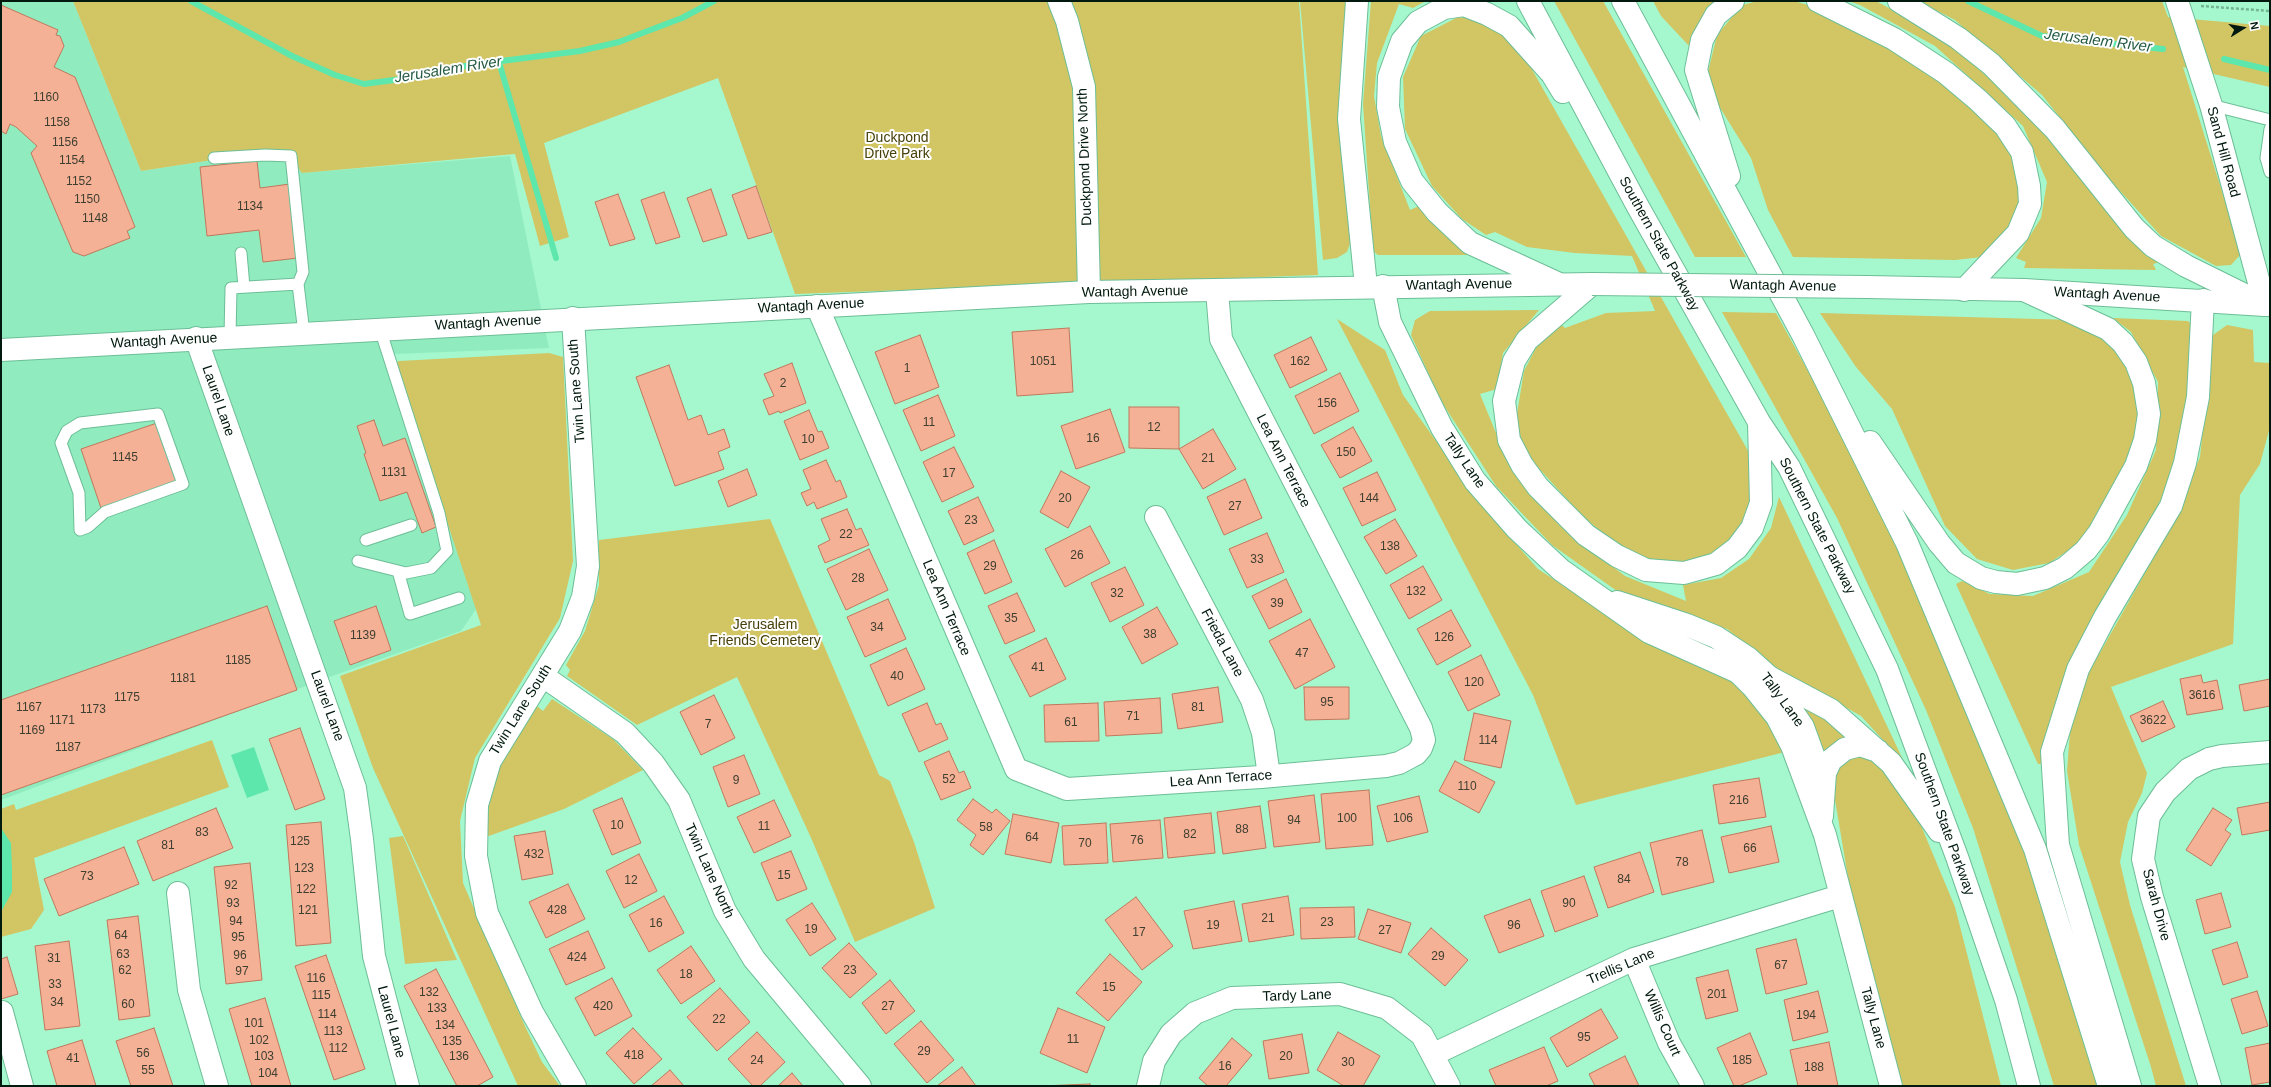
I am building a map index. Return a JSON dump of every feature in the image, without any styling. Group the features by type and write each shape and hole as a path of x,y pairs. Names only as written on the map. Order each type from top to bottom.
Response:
{"main road":[{"name":"Duckpond Drive North","path":"1059,1 1067,21 1084,87 1089,292"},
{"name":"Tally Lane","path":"1357,1 1349,119 1375,286 1390,322 1442,428 1475,481 1517,529 1561,570 1649,632 1738,672 1753,687 1780,723 1792,746 1823,825"},
{"name":"Southern State Parkway","path":"1528,1 1636,205 1759,422 1789,467 1888,670 1957,857 2006,1000 2029,1086"},
{"path":"1623,1 1803,335 1907,543 2035,849 2109,1086"},
{"path":"1733,1 1716,15 1702,40 1696,70 1730,180 1753,243"},
{"path":"1818,1 1894,39 1946,73 1978,100 2005,126 2022,152 2029,186 2030,204 2018,233 1964,290"},
{"path":"1899,1 1958,38 1991,64 2055,129 2134,228 2153,246 2186,266 2268,305"},
{"name":"Sand Hill Road","path":"2178,3 2211,105 2268,305"},
{"path":"1559,284 1470,242 1436,212 1412,181 1395,142 1388,107 1389,77 1402,40 1418,22 1444,8 1464,5 1487,14 1509,26 1552,74 1636,205"},
{"name":"Wantagh Avenue","path":"1,350 196,338 1089,292 1217,291 1375,286 1592,284 2024,290 2268,305"},
{"path":"1592,284 1527,340 1514,361 1504,401 1509,440 1522,466 1538,486 1586,535 1617,556 1646,570 1684,573 1716,564 1737,548 1752,528 1761,503 1759,422"},
{"path":"1803,335 1874,450 1939,543 1956,563 1981,578 1996,582 2018,584 2045,578 2065,568 2086,550 2099,533 2136,466 2145,440 2149,414 2144,383 2136,362 2123,343 2108,329 2024,290"},
{"name":"Lea Ann Terrace","path":"816,306 1016,769 1067,789 1269,776 1386,766 1399,763 1416,754 1424,740 1421,728 1221,339 1217,291"},
{"path":"2130,1086 2058,845 2052,752 2078,669 2105,617 2170,506 2185,464 2198,398 2203,300"},
{"name":"Twin Lane South","path":"573,318 588,566 583,597 570,631 490,761 477,805 476,856 487,913 532,1012 575,1086"},
{"name":"Laurel Lane","path":"196,338 355,788 362,839 374,956 407,1086"},
{"name":"Frieda Lane","path":"1156,517 1252,700 1263,733 1269,776"},
{"name":"Tally Lane","path":"1600,597 1687,625 1716,637 1748,658 1769,677 1803,727 1815,760 1823,825 1840,896 1891,1086"},
{"path":"1738,672 1769,677 1831,710 1891,763 1957,857"},
{"name":"Twin Lane North","path":"543,676 625,733 653,763 678,800 725,911 754,959 860,1086"},
{"path":"1823,825 1825,773 1831,760 1845,749 1860,745 1878,751"},
{"name":"Sarah Drive","path":"2210,1086 2150,889 2143,859 2149,816 2165,792 2189,770 2209,760 2222,756 2270,752"},
{"path":"178,894 189,990 217,1086"},
{"name":"Trellis Lane","path":"1434,1054 1634,958 1840,896"},
{"name":"Willis Court","path":"1634,958 1669,1043 1693,1086"},
{"name":"Tardy Lane","path":"1148,1086 1154,1061 1171,1034 1195,1012 1232,998 1340,994 1387,1008 1422,1035 1434,1054 1449,1086"},
{"path":"2,1012 22,1086"}],"lane":[{"path":"2211,105 2270,120"},
{"path":"2270,129 2266,158 2270,172"},
{"path":"214,158 265,155 291,156 303,272 298,284 304,333"},
{"path":"241,252 244,288"},
{"path":"230,337 231,288 298,284"},
{"path":"358,561 406,572 431,568 447,551 439,513 380,329"},
{"path":"158,414 183,484 105,512 88,527 80,530 79,493 61,443 67,431 80,423 158,414"},
{"path":"366,540 412,525"},
{"path":"398,571 410,614 459,598"}],"path":[{"path":"2178,3 2270,11"}],"shaded area":[{"path":"1,1 73,1 141,171 284,149 302,173 510,156 549,348 394,354 479,605 461,631 338,674 1,800"},
{"path":"254,747 269,790 247,798 231,755"},
{"path":"1,828 11,843 12,892 1,912"}],"green space":[{"name":"Duckpond Drive Park","path":"73,1 1299,1 1318,275 795,294 718,78 544,143 569,237 540,246 515,154 302,173 284,149 141,171"},
{"path":"1300,1 1348,1 1351,241 1347,252 1337,258 1323,260"},
{"path":"1371,1 1426,1 1413,8 1399,4 1377,63 1374,96 1381,136 1410,210 1419,206 1452,241 1473,255 1378,255 1373,251 1363,104"},
{"path":"1554,1 1603,1 1746,257 1695,257"},
{"path":"1653,1 1719,1 1690,47 1661,16"},
{"path":"1758,1 1794,1 1808,5 1885,43 1970,103 2016,151 2025,201 2010,233 1982,257 1955,260 1793,257 1768,210 1751,158 1719,106 1708,72 1717,35 1742,5"},
{"path":"1848,1 1876,1 1942,37 2032,116 2160,262 2153,264 2156,270 2024,268 2026,262 2016,258 2041,218 2047,182 2023,126 1935,46 1860,5"},
{"path":"1918,1 2162,1 2168,17 2270,26 2270,87 2183,67 2235,233 2240,255 2231,265 2216,266 2161,236 2111,181 2042,95 1955,20"},
{"path":"1458,17 1493,22 1521,50 1751,456 1755,480 1749,519 1716,553 1672,565 1636,558 1584,518 1525,453 1516,420 1524,371 1538,344 1560,323 1565,328 1606,313 1655,311 1632,256 1575,253 1527,247 1495,232 1486,235 1462,219 1432,186 1405,129 1403,77 1421,36"},
{"path":"1539,310 1503,353 1497,389 1480,394 1507,460 1560,526 1625,576 1686,601 1683,585 1721,578 1749,559 1771,528 1779,497 1905,764 1861,716 1773,666 1727,629 1624,596 1552,545 1496,486 1441,401 1411,335 1415,320 1430,311"},
{"path":"1722,312 1776,313 1874,491 2013,811 2101,1086 2054,1086 1973,828 1926,710 1837,518"},
{"path":"1820,313 2075,320 2101,333 2127,367 2142,413 2119,487 2080,543 2049,563 2013,570 1977,559 1945,526 1892,409 1856,367"},
{"path":"2113,318 2188,321 2194,327 2187,419 2172,478 2108,600 2044,764 2038,764 1956,584 1962,581 1990,594 2033,596 2089,572 2127,515 2156,450 2158,382 2131,332"},
{"path":"1337,319 1385,350 1403,395 1486,510 1538,569 1599,609 1736,683 1765,715 1785,752 1576,805 1533,695"},
{"path":"2227,325 2253,330 2254,362 2270,363 2270,427 2260,464 2240,495 2233,644 2111,687 2147,773 2142,793 2128,822 2120,862 2130,905 2186,1086 2156,1086 2079,845 2067,771 2071,719 2084,681 2171,527 2200,457 2213,335"},
{"path":"549,353 563,357 573,561 560,618 475,758 460,821 463,883 542,1062 560,1086 518,1086 373,768 340,676 481,625 395,363 399,361"},
{"name":"Jerusalem Friends Cemetery","path":"770,519 879,775 890,781 914,842 935,908 855,942 812,840 737,677 637,725 567,676 570,670 566,665 585,631 599,585 599,540"},
{"path":"552,699 613,739 643,770 564,809 486,837 489,804 501,763 537,706 543,711"},
{"path":"1805,704 1851,737 1824,754 1819,738 1802,706"},
{"path":"212,740 229,787 34,858 44,910 31,929 1,937 1,809 14,804 16,810"},
{"path":"1868,753 1889,777 1920,823 1955,907 2001,1086 1903,1086 1853,907 1832,782 1837,763"},
{"path":"403,836 457,960 405,964 389,838"}],"building":[{"path":"1,5 58,30 56,35 60,36 64,46 54,67 75,77 135,227 127,231 130,238 84,256 73,252 31,153 37,146 16,127 10,124 6,134 1,131"},
{"path":"257,161 260,188 290,184 298,258 263,262 259,230 207,236 200,167"},
{"path":"756,186 772,232 748,239 732,195"},
{"path":"711,189 727,235 703,242 687,198"},
{"path":"664,192 680,237 656,244 641,200"},
{"path":"618,194 635,239 610,246 595,202"},
{"path":"1069,328 1073,392 1017,396 1012,332"},
{"path":"920,335 939,387 895,404 875,352"},
{"path":"1311,337 1327,370 1290,388 1274,355"},
{"path":"792,363 806,403 780,413 779,411 769,415 763,400 774,396 764,374"},
{"path":"669,365 688,420 701,415 708,435 724,429 730,447 718,452 724,469 675,486 636,377"},
{"path":"1340,373 1359,411 1314,434 1295,396"},
{"path":"938,395 955,436 921,451 903,410"},
{"path":"1129,407 1179,407 1179,449 1129,448"},
{"path":"1110,409 1125,452 1076,469 1061,426"},
{"path":"809,410 818,432 822,431 829,448 800,460 784,421"},
{"path":"374,420 383,446 405,438 436,527 422,533 407,492 380,501 364,454 366,453 357,426"},
{"path":"157,423 178,482 101,508 81,449"},
{"path":"1353,427 1372,461 1340,478 1321,445"},
{"path":"1213,429 1236,469 1203,489 1179,449"},
{"path":"954,447 974,487 942,502 923,462"},
{"path":"826,460 836,482 840,480 847,497 817,509 814,502 807,506 801,493 811,489 803,470"},
{"path":"747,469 757,495 728,507 718,481"},
{"path":"1061,471 1090,487 1068,528 1040,512"},
{"path":"1377,472 1396,510 1362,526 1343,488"},
{"path":"1245,479 1262,518 1224,535 1207,497"},
{"path":"978,497 994,531 964,545 948,511"},
{"path":"847,509 856,530 861,528 869,545 825,563 818,546 830,540 821,519"},
{"path":"1395,519 1417,556 1386,574 1364,537"},
{"path":"1090,526 1110,563 1065,587 1045,549"},
{"path":"1267,533 1284,572 1247,588 1229,549"},
{"path":"994,540 1012,582 985,594 967,553"},
{"path":"869,549 888,590 846,610 827,569"},
{"path":"1423,566 1442,600 1409,619 1390,585"},
{"path":"1125,567 1144,605 1110,622 1091,583"},
{"path":"1286,579 1302,612 1269,629 1252,596"},
{"path":"1017,593 1035,631 1005,644 988,606"},
{"path":"888,599 906,639 865,657 847,617"},
{"path":"267,606 297,690 1,795 1,700"},
{"path":"376,606 391,650 350,665 334,621"},
{"path":"1157,607 1178,644 1142,664 1122,627"},
{"path":"1451,610 1471,646 1437,665 1417,629"},
{"path":"1310,619 1335,667 1295,689 1269,641"},
{"path":"1046,638 1066,679 1030,697 1009,656"},
{"path":"906,648 925,689 888,706 870,665"},
{"path":"1481,655 1500,695 1468,711 1448,672"},
{"path":"2201,675 2203,683 2217,680 2223,709 2187,715 2180,679"},
{"path":"2270,679 2270,706 2244,711 2239,685"},
{"path":"1218,687 1223,722 1178,729 1172,694"},
{"path":"1304,687 1349,687 1349,719 1305,720"},
{"path":"714,695 735,738 701,755 680,712"},
{"path":"1160,698 1162,733 1106,736 1104,702"},
{"path":"2163,701 2175,727 2142,742 2130,716"},
{"path":"927,703 936,725 941,723 948,739 919,752 902,714"},
{"path":"1098,703 1099,741 1045,742 1044,705"},
{"path":"1474,713 1511,721 1501,768 1464,760"},
{"path":"300,728 325,799 295,810 269,739"},
{"path":"949,751 959,773 964,771 971,788 941,800 924,762"},
{"path":"744,755 760,794 728,807 713,767"},
{"path":"1455,761 1495,782 1479,813 1439,791"},
{"path":"1759,778 1766,817 1719,824 1713,785"},
{"path":"1369,790 1373,845 1326,849 1321,794"},
{"path":"1314,795 1320,842 1274,847 1268,801"},
{"path":"1419,796 1428,832 1387,842 1377,806"},
{"path":"622,798 641,843 612,855 593,810"},
{"path":"973,799 992,813 996,809 1010,821 983,855 970,845 976,835 957,820"},
{"path":"774,800 791,836 754,853 737,817"},
{"path":"2270,802 2270,830 2242,835 2237,808"},
{"path":"1260,806 1266,848 1223,854 1217,812"},
{"path":"216,808 233,848 153,881 137,841"},
{"path":"2213,808 2232,820 2225,830 2231,834 2211,866 2186,850"},
{"path":"1211,813 1215,853 1168,858 1164,818"},
{"path":"1013,814 1059,823 1051,863 1005,854"},
{"path":"1160,820 1163,858 1113,862 1110,824"},
{"path":"321,822 331,943 296,946 286,825"},
{"path":"1106,823 1108,863 1064,865 1062,826"},
{"path":"1771,826 1779,862 1729,873 1721,837"},
{"path":"1702,830 1714,882 1662,895 1650,843"},
{"path":"545,831 553,874 522,880 514,836"},
{"path":"124,847 139,884 59,916 44,879"},
{"path":"791,851 807,889 777,901 761,863"},
{"path":"1640,852 1654,892 1608,908 1594,867"},
{"path":"639,854 657,891 624,908 606,871"},
{"path":"250,863 262,980 226,984 214,867"},
{"path":"1584,876 1598,916 1555,932 1541,891"},
{"path":"568,884 585,919 546,938 529,902"},
{"path":"2221,893 2231,927 2205,934 2196,900"},
{"path":"664,896 684,933 649,952 629,915"},
{"path":"1288,896 1294,935 1249,942 1242,904"},
{"path":"1136,897 1173,946 1142,970 1105,920"},
{"path":"1530,899 1544,936 1499,953 1484,916"},
{"path":"1234,901 1242,941 1193,949 1184,911"},
{"path":"812,903 836,939 810,956 786,920"},
{"path":"1354,907 1355,937 1301,939 1300,908"},
{"path":"1368,909 1411,923 1401,953 1358,939"},
{"path":"138,916 150,1016 119,1020 107,920"},
{"path":"1431,928 1468,960 1445,986 1408,954"},
{"path":"588,931 605,968 566,985 549,949"},
{"path":"1796,939 1807,984 1766,994 1756,949"},
{"path":"69,941 80,1026 45,1030 35,946"},
{"path":"2237,942 2248,977 2223,985 2212,950"},
{"path":"849,943 877,974 850,998 822,968"},
{"path":"691,946 715,981 681,1004 657,970"},
{"path":"1110,954 1142,982 1108,1021 1076,993"},
{"path":"326,955 365,1069 334,1080 295,966"},
{"path":"7,957 18,994 1,999 1,959"},
{"path":"436,969 493,1077 477,1086 457,1086 404,986"},
{"path":"1728,970 1738,1011 1706,1019 1696,978"},
{"path":"612,978 632,1016 595,1036 575,998"},
{"path":"890,980 915,1011 886,1034 862,1003"},
{"path":"720,988 750,1022 717,1051 687,1017"},
{"path":"1818,991 1828,1032 1793,1041 1784,1000"},
{"path":"2257,991 2268,1026 2242,1034 2231,999"},
{"path":"265,998 291,1086 252,1086 229,1009"},
{"path":"1058,1008 1105,1027 1087,1073 1040,1053"},
{"path":"1601,1009 1618,1038 1567,1067 1550,1038"},
{"path":"921,1021 954,1060 927,1083 894,1044"},
{"path":"154,1028 173,1086 131,1086 116,1041"},
{"path":"633,1028 662,1059 634,1084 606,1053"},
{"path":"757,1032 785,1062 760,1086 753,1086 728,1059"},
{"path":"1338,1032 1380,1056 1363,1086 1344,1086 1317,1070"},
{"path":"1750,1033 1767,1074 1739,1086 1734,1086 1717,1048"},
{"path":"1302,1034 1309,1073 1269,1079 1263,1041"},
{"path":"1232,1038 1252,1055 1226,1086 1208,1086 1199,1078"},
{"path":"82,1040 96,1086 57,1086 47,1051"},
{"path":"1829,1042 1838,1086 1798,1086 1790,1050"},
{"path":"2270,1043 2270,1082 2252,1085 2245,1048"},
{"path":"1544,1047 1558,1081 1546,1086 1496,1086 1489,1070"},
{"path":"1625,1056 1639,1086 1595,1086 1589,1074"},
{"path":"962,1067 976,1086 937,1086"},
{"path":"670,1070 684,1086 651,1086"},
{"path":"792,1073 803,1086 778,1086"},
{"path":"1090,1084 1090,1086 1041,1086"}],"waterway":[{"name":"Jerusalem River","path":"191,1 292,56 335,75 364,84 409,78 470,65 580,51 619,42 682,18 714,1"},
{"name":"Jerusalem River","path":"1968,1 2042,36 2163,49"},
{"name":"Jerusalem River","path":"2224,59 2270,70"},
{"path":"499,62 556,258"}]}
